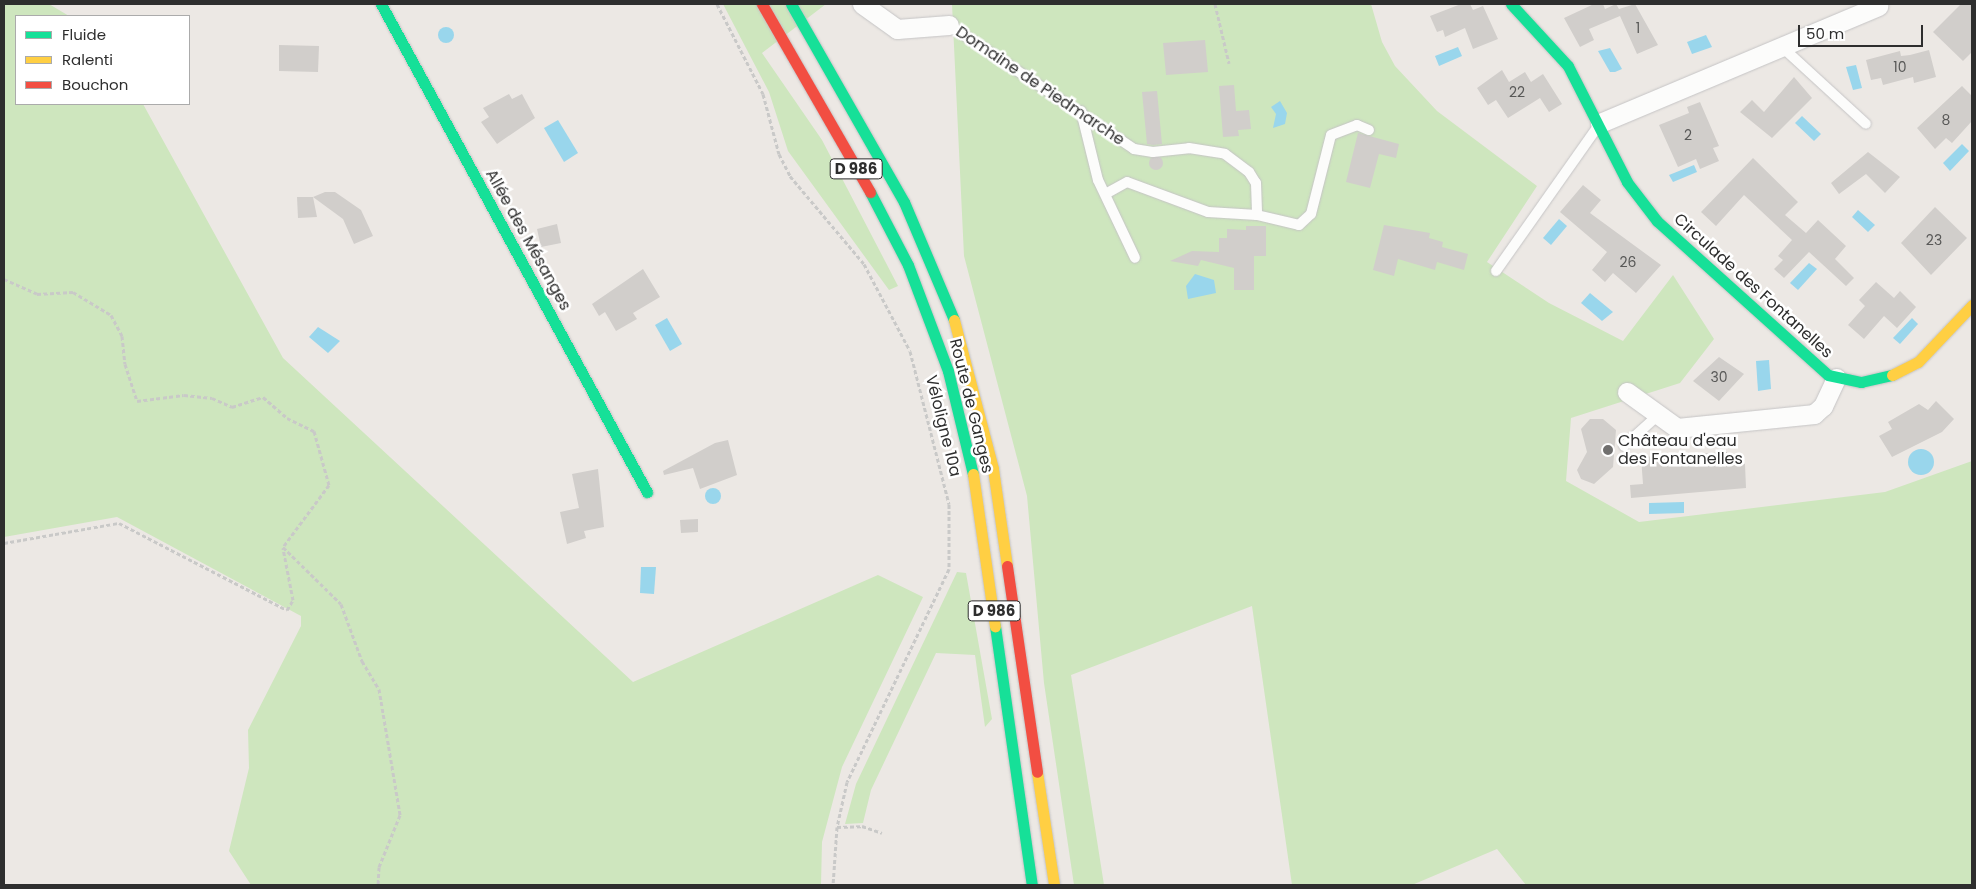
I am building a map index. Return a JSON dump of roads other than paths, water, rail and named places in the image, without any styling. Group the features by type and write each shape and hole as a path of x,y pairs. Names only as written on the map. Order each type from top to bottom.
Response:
{"main road":[{"name":"Allée des Mésanges","path":"381,4 647,492"},
{"name":"Route de Ganges","path":"762,4 877,204 908,265 948,370 972,467 1032,885"},
{"name":"Route de Ganges","path":"791,4 904,202 933,262 965,350 993,469 1054,885"},
{"name":"Circulade des Fontanelles","path":"1512,4 1568,66 1600,123 1627,182 1657,221 1789,344 1836,378 1861,382 1898,374 1918,362 1972,305"}],"street":[{"path":"862,4 897,29 948,25"},
{"path":"1600,123 1878,6"},
{"path":"1627,392 1656,417 1677,428 1802,417 1823,406 1836,378"}],"lane":[{"name":"Domaine de Piedmarche","path":"948,25 1081,111 1134,149 1153,152 1190,148 1225,154 1249,172 1256,183 1257,214"},
{"path":"1781,46 1866,124"},
{"path":"1081,111 1098,180 1107,193 1135,258"},
{"path":"1496,271 1600,123"},
{"path":"1107,193 1127,182 1208,212 1257,214 1299,225 1311,214 1331,135 1356,126 1369,130"},
{"path":"1624,446 1656,417"}],"water":[{"path":"446,27 454,35 446,43 438,35"},
{"path":"1706,35 1712,47 1692,54 1687,42"},
{"path":"1458,47 1462,56 1439,66 1435,56"},
{"path":"1610,48 1622,69 1615,72 1610,72 1598,51"},
{"path":"1856,65 1862,88 1853,90 1846,67"},
{"path":"1280,101 1287,113 1285,124 1273,128 1276,114 1271,107"},
{"path":"1802,116 1821,134 1814,141 1795,123"},
{"path":"558,120 578,153 564,162 544,128"},
{"path":"1962,144 1969,151 1950,171 1943,163"},
{"path":"1694,165 1697,172 1673,182 1669,175"},
{"path":"1858,210 1875,225 1868,232 1852,217"},
{"path":"1559,219 1567,226 1551,245 1543,238"},
{"path":"1809,263 1817,269 1798,290 1790,283"},
{"path":"1195,274 1214,280 1216,293 1188,299 1186,286"},
{"path":"1590,293 1613,312 1602,321 1581,303"},
{"path":"667,318 682,344 670,351 655,325"},
{"path":"1912,318 1918,324 1900,344 1893,338"},
{"path":"318,327 340,341 328,353 309,337"},
{"path":"1769,360 1771,389 1758,391 1756,361"},
{"path":"1921,449 1930,453 1934,462 1930,471 1921,475 1912,471 1908,462 1912,453"},
{"path":"713,488 719,490 721,496 719,502 713,504 707,502 705,496 707,490"},
{"path":"1684,502 1684,513 1649,514 1649,503"},
{"path":"641,567 656,567 654,594 640,593"}],"place":[{"name":"Château d'eau des Fontanelles","path":"1608,450"}]}
